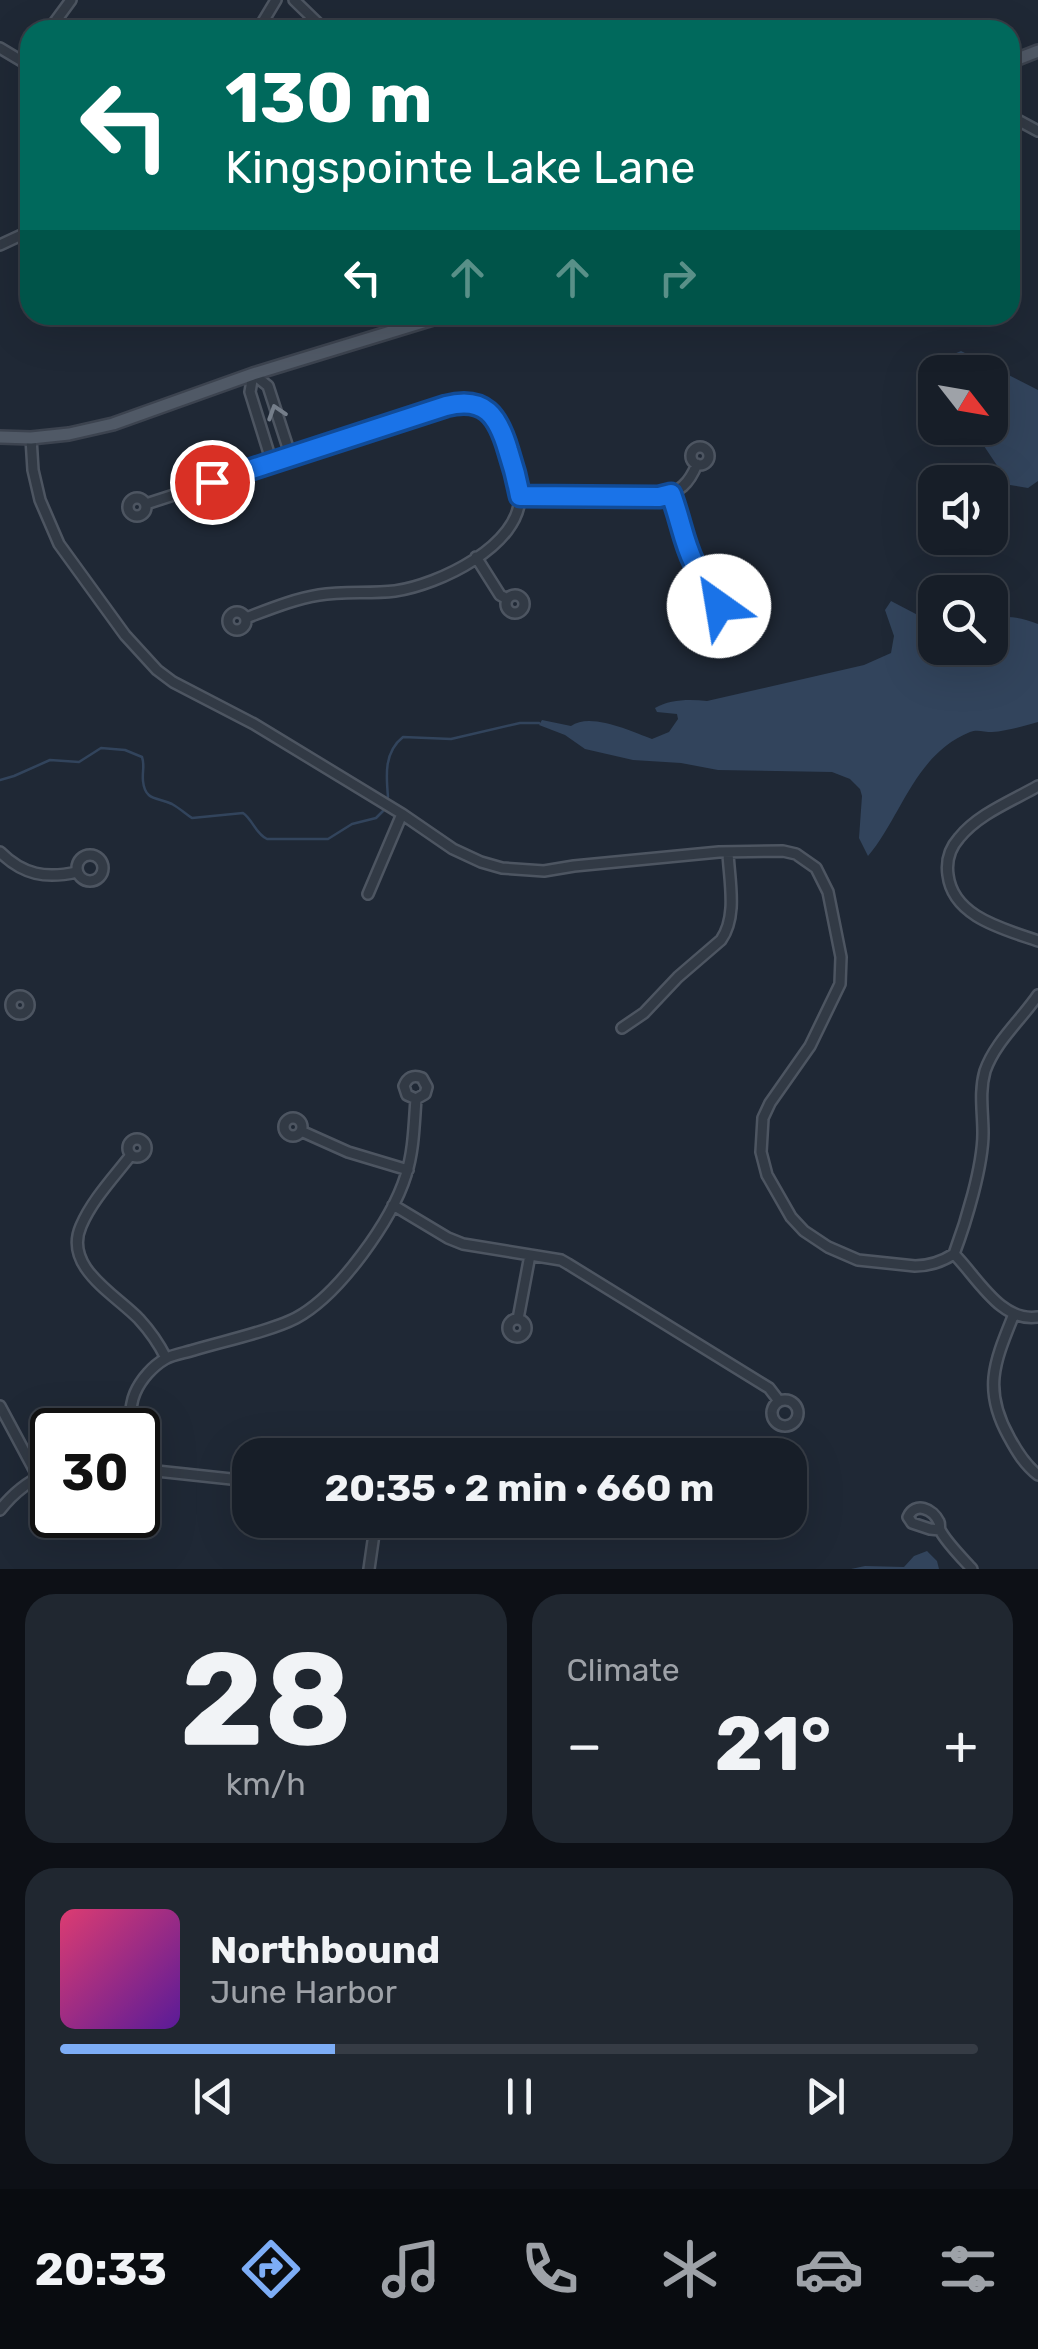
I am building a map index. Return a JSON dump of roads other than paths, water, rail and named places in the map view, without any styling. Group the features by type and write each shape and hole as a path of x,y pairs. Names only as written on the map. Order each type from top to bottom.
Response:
{"main road":[{"path":"0,437 69,434 113,424 253,374 413,325"}],"street":[{"path":"294,0 314,20"},
{"path":"272,462 250,392 253,374 268,386 291,457"},
{"path":"146,504 446,406 474,404 494,416 501,426 520,496 514,523 506,534 476,557 434,580 405,589 312,596 246,618"},
{"path":"32,438 33,470 40,500 59,544 125,635 157,670 254,724 453,849 502,868 544,871 728,852 783,851 796,854 816,868 828,892 841,956 840,984 810,1046 770,1103 763,1118 761,1152 767,1175 786,1209 804,1231 828,1246 858,1260 924,1266 954,1254 978,1168 985,1070 999,1044 1038,995"},
{"path":"520,496 659,497 686,484 696,464"},
{"path":"671,494 692,564 722,598"},
{"path":"476,557 500,596 507,600"},
{"path":"1038,786 974,823 958,838 947,864 956,900 983,919 1038,941"},
{"path":"368,894 402,814"},
{"path":"0,852 18,866 44,876 77,872"},
{"path":"622,1028 644,1013 726,933 731,910 728,852"},
{"path":"131,1408 144,1377 166,1358 289,1321 343,1278 393,1205 408,1170 416,1099"},
{"path":"301,1131 348,1152 408,1170"},
{"path":"131,1154 82,1222 77,1250 89,1272 140,1320 166,1358"},
{"path":"393,1205 463,1244 568,1264 769,1388 779,1401"},
{"path":"954,1254 998,1304 1014,1314 1038,1317"},
{"path":"518,1319 530,1255"},
{"path":"1014,1314 995,1361 993,1398 998,1418 1013,1445 1038,1476"},
{"path":"0,1406 30,1461"},
{"path":"160,1472 232,1480"},
{"path":"0,1510 30,1482"},
{"path":"940,1530 972,1569"},
{"path":"369,1569 373,1538"}],"water":[{"path":"1008,375 1038,390 1038,481 1028,488 1010,485 1008,465 997,465 983,445 1008,445"},
{"path":"891,601 918,615 918,665 1008,665 1008,617 1038,624 1038,722 998,731 973,731 951,742 922,771 868,856 859,838 862,796 850,779 832,772 718,770 633,760 585,749 565,735 539,725 542,720 571,726 599,722 652,739 669,732 678,719 677,714 657,712 655,708 667,703 707,701 864,665 891,653 894,636 885,610"},
{"path":"927,1551 939,1569 851,1569 904,1567 914,1556"}],"waterway":[{"path":"388,797 389,757 403,737 451,739 520,723 539,723"},
{"path":"0,780 50,760 79,762 101,748 125,750 142,757 144,787 153,797 192,818 243,813 267,839 328,839 352,824 376,818 384,810"}]}
